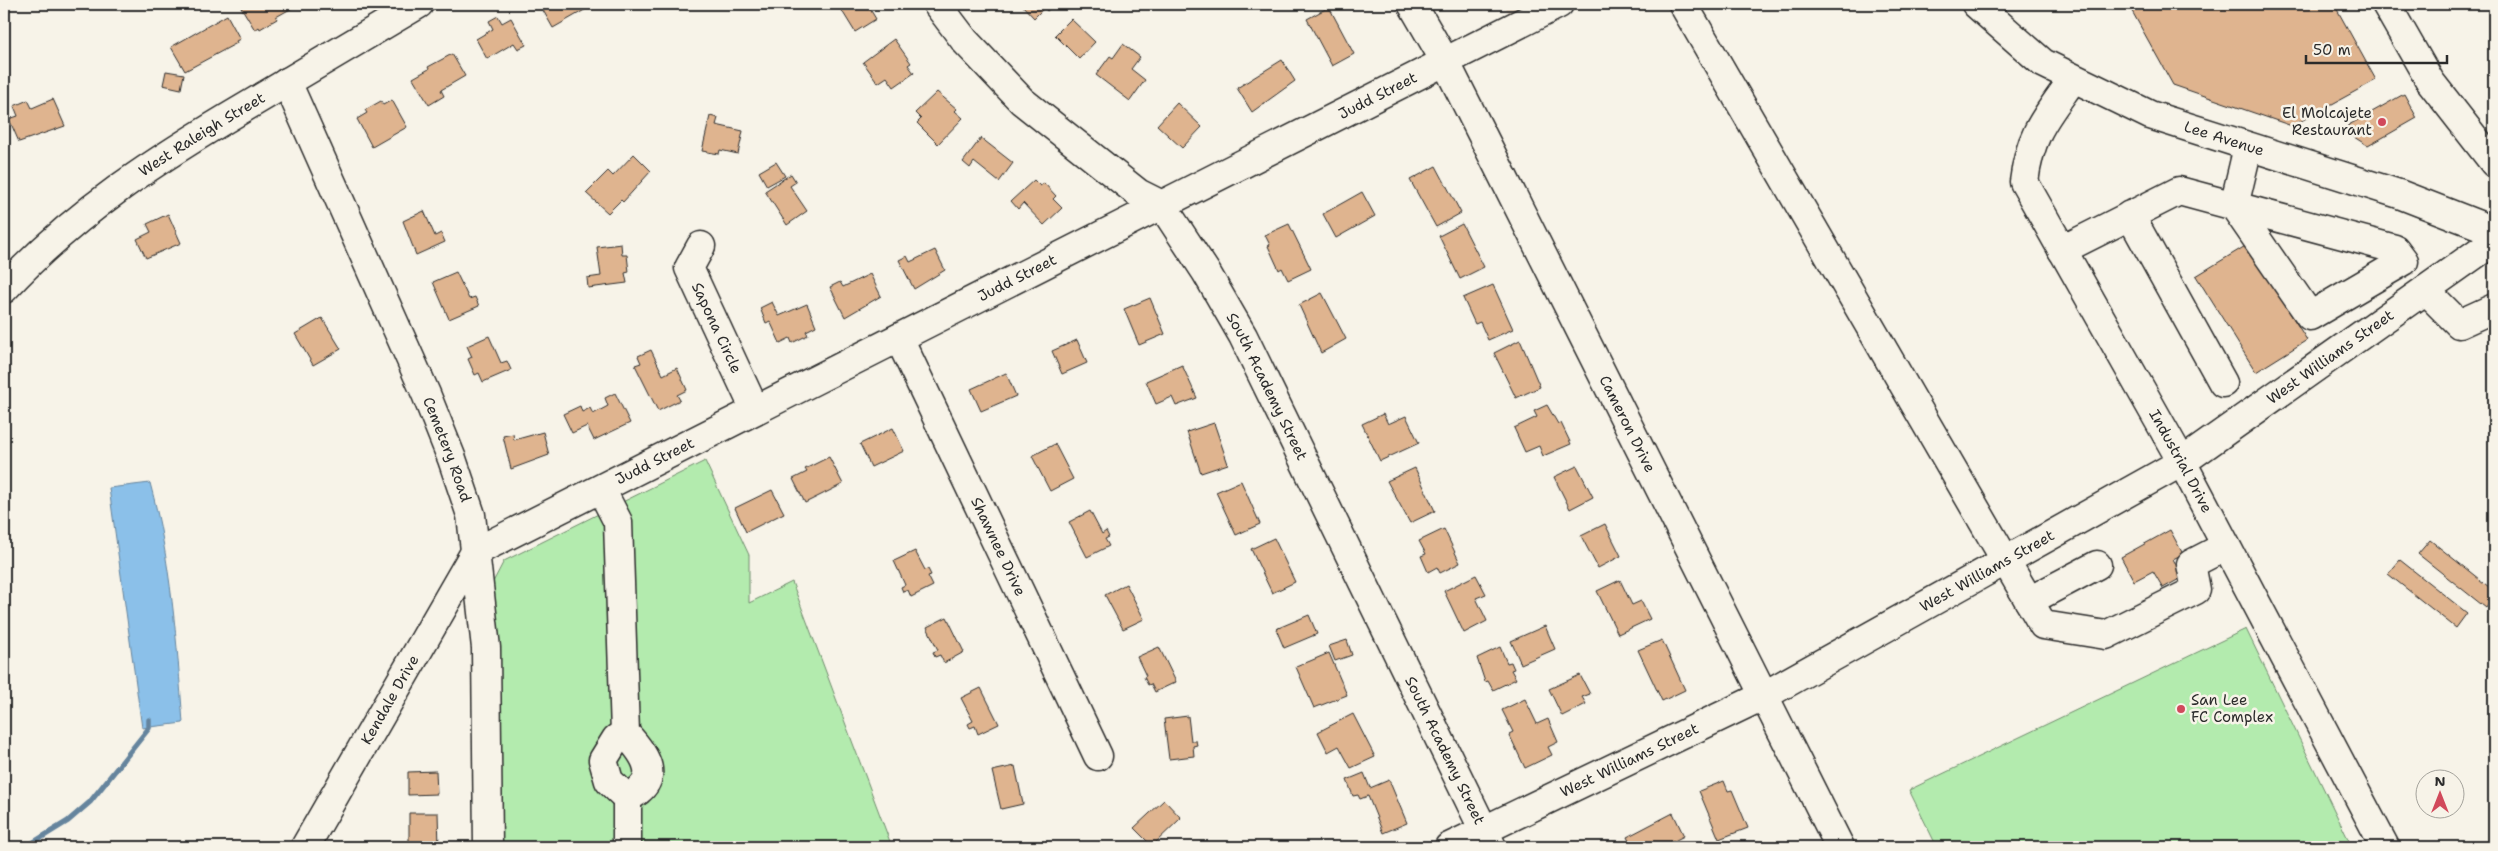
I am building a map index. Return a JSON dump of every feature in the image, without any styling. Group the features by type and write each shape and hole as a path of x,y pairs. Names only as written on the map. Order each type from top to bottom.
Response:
{"street":[{"name":"West Raleigh Street","path":"4,289 33,257 98,202 167,154 419,4"},
{"path":"937,4 965,41 1022,101 1138,193 1162,205"},
{"name":"Cameron Drive","path":"1412,4 1445,61 1840,847"},
{"name":"Judd Street","path":"475,552 1559,4"},
{"path":"1683,4 2043,625 2106,635 2196,590 2191,564 2226,546"},
{"path":"2386,4 2430,81 2494,163"},
{"name":"Lee Avenue","path":"1985,7 2043,63 2150,115 2248,148 2399,194 2494,232"},
{"name":"Industrial Drive","path":"2073,79 2036,131 2027,156 2024,182 2182,462 2385,847"},
{"name":"Cemetery Road","path":"287,82 426,394 452,459 471,515 486,648 488,847"},
{"path":"2062,250 2178,190 2234,206 2395,249 2404,261 2310,316 2234,206 2248,148"},
{"name":"South Academy Street","path":"1162,205 1206,272 1243,336 1488,839"},
{"path":"2130,215 2223,382"},
{"name":"West Williams Street","path":"1449,847 1488,839 1765,695 2182,462 2494,241"},
{"name":"Sapona Circle","path":"701,246 689,268 755,410"},
{"path":"2425,290 2460,324 2494,308"},
{"name":"Shawnee Drive","path":"899,338 1098,756"},
{"path":"601,489 618,522 626,733 641,749 648,760 646,782 639,792 627,798"},
{"name":"Kendale Drive","path":"304,847 475,552"},
{"path":"2029,601 2097,566"},
{"path":"626,733 616,739 603,760 609,781 627,798 627,847"}],"shaded area":[{"path":"1504,4 1534,4 1511,17"}],"green space":[{"path":"705,461 749,555 749,603 792,582 892,847 494,847 492,584 504,561"},
{"name":"San Lee FC Complex","path":"2246,629 2352,847 1937,847 1909,790"}],"water":[{"path":"150,483 168,572 183,723 142,728 109,488"}],"building":[{"path":"246,4 289,4 292,8 276,17 277,19 255,30 241,7"},
{"path":"595,4 553,28 540,5"},
{"path":"830,4 867,4 876,19 855,32 839,6 834,9"},
{"path":"1021,4 1055,4 1047,11 1044,8 1034,18"},
{"path":"2128,4 2334,4 2376,80 2292,126 2173,85"},
{"path":"1329,7 1354,54 1332,66 1307,19"},
{"path":"227,15 240,39 236,41 237,43 185,71 171,47"},
{"path":"498,16 502,23 511,18 526,45 518,49 514,43 487,59 476,39 493,29 489,21"},
{"path":"1071,19 1095,42 1079,59 1055,35"},
{"path":"894,39 911,63 908,65 914,73 894,87 887,77 878,83 863,62"},
{"path":"1123,44 1140,57 1131,69 1145,80 1130,101 1096,75 1110,56 1113,58"},
{"path":"452,54 465,76 441,90 444,96 429,105 413,78 429,69 428,67"},
{"path":"1282,60 1295,81 1252,112 1237,88"},
{"path":"166,71 184,74 181,89 163,85"},
{"path":"937,92 957,109 955,111 963,118 938,144 917,123 921,119 915,113"},
{"name":"El Molcajete Restaurant","path":"2404,94 2417,118 2368,146 2354,137 2347,126"},
{"path":"53,99 65,126 19,142 9,119 18,116 14,106 28,100 32,108"},
{"path":"392,100 407,127 372,147 357,119 367,113 365,110 381,101 383,105"},
{"path":"1177,103 1202,127 1182,148 1157,125"},
{"path":"710,116 718,118 716,125 743,131 738,154 720,150 719,154 702,151"},
{"path":"981,138 1013,163 999,182 974,162 970,168 963,162"},
{"path":"634,154 651,171 623,202 621,200 608,213 586,193 608,171 613,176"},
{"path":"776,162 785,176 767,186 759,172"},
{"path":"1436,166 1461,213 1436,227 1410,180"},
{"path":"791,174 796,182 790,186 807,211 787,225 765,191"},
{"path":"1034,180 1040,186 1044,183 1056,196 1053,199 1062,208 1044,225 1023,203 1018,209 1011,201"},
{"path":"1362,192 1375,216 1336,238 1323,214"},
{"path":"424,211 435,236 441,233 445,242 416,255 403,221"},
{"path":"168,214 181,243 146,258 137,239 151,232 147,224"},
{"path":"1289,224 1311,269 1288,280 1282,268 1279,270 1265,235"},
{"path":"1462,224 1484,267 1460,279 1439,236"},
{"path":"621,244 622,255 627,255 629,272 625,273 627,283 588,288 587,278 601,276 597,247"},
{"path":"2247,245 2307,340 2256,372 2196,276"},
{"path":"935,250 945,270 914,289 899,260 907,256 910,262"},
{"path":"456,272 469,299 475,297 479,306 449,319 433,282"},
{"path":"870,274 881,296 845,317 830,287 840,282 843,287"},
{"path":"1493,285 1513,329 1488,340 1480,322 1475,324 1463,298"},
{"path":"1322,293 1346,339 1321,353 1299,305"},
{"path":"1150,298 1165,334 1139,345 1124,309"},
{"path":"772,302 779,316 807,304 816,326 806,331 808,335 792,343 790,338 780,343 770,321 766,323 760,308"},
{"path":"322,318 341,349 313,365 295,334"},
{"path":"489,336 501,363 507,361 511,370 483,382 479,373 475,375 468,359 472,357 467,346"},
{"path":"1077,340 1087,363 1062,374 1052,351"},
{"path":"1520,340 1540,387 1516,398 1494,353"},
{"path":"651,350 663,375 677,368 687,390 677,395 680,400 658,411 635,365 641,363 638,356"},
{"path":"1182,365 1197,398 1176,406 1172,397 1156,404 1146,381"},
{"path":"1006,373 1016,396 981,411 971,389"},
{"path":"615,393 630,423 594,440 587,426 572,433 563,414 580,406 582,412 590,408 593,414 608,406 605,398"},
{"path":"1547,405 1558,424 1561,423 1571,444 1543,456 1539,446 1525,452 1514,428 1537,417 1534,411"},
{"path":"1383,414 1388,424 1406,416 1419,443 1380,461 1362,424"},
{"path":"1214,423 1228,464 1201,473 1187,432"},
{"path":"893,428 904,451 871,467 860,444"},
{"path":"543,432 549,455 511,469 503,436 513,434 514,440"},
{"path":"1055,444 1073,479 1050,491 1032,456"},
{"path":"829,457 843,484 805,503 793,479 807,472 805,469"},
{"path":"1577,466 1593,497 1570,509 1554,477"},
{"path":"1415,468 1435,511 1410,523 1387,481"},
{"path":"1241,481 1260,524 1236,535 1216,492"},
{"path":"772,490 784,513 746,532 735,508"},
{"path":"1090,511 1102,534 1106,531 1109,537 1105,539 1109,546 1087,557 1069,522"},
{"path":"1605,524 1621,556 1598,568 1581,536"},
{"path":"1444,529 1460,563 1440,573 1437,567 1428,572 1421,556 1426,554 1419,541"},
{"path":"2170,530 2183,554 2173,559 2183,577 2163,588 2153,571 2134,581 2121,557"},
{"path":"1274,538 1295,582 1272,593 1251,549"},
{"path":"2430,540 2494,591 2494,597 2486,608 2418,554"},
{"path":"915,551 925,570 928,569 931,575 928,576 933,586 911,597 908,590 903,592 901,587 905,585 894,561"},
{"path":"2400,560 2467,613 2456,628 2388,574"},
{"path":"1476,575 1486,594 1476,598 1487,621 1464,633 1444,591"},
{"path":"1620,580 1632,605 1641,601 1650,619 1618,634 1597,591"},
{"path":"1126,584 1144,619 1123,629 1105,595"},
{"path":"1309,615 1317,634 1284,648 1276,629"},
{"path":"947,617 964,652 944,663 940,655 935,657 933,652 938,650 927,627"},
{"path":"1545,626 1555,649 1521,664 1511,641"},
{"path":"1347,640 1352,655 1335,661 1329,646"},
{"path":"1662,640 1685,690 1662,701 1638,650"},
{"path":"1159,647 1176,682 1155,692 1151,684 1148,685 1137,657"},
{"path":"1500,647 1507,663 1511,662 1514,669 1511,670 1516,679 1493,690 1488,681 1485,682 1477,658"},
{"path":"1329,653 1347,695 1314,708 1296,667"},
{"path":"1580,675 1590,694 1582,697 1586,704 1562,716 1549,689"},
{"path":"981,688 999,724 978,734 975,726 970,728 968,724 973,721 961,698"},
{"path":"1525,699 1537,724 1548,719 1558,742 1548,747 1552,755 1525,768 1509,734 1513,732 1502,710"},
{"path":"1353,714 1375,757 1351,768 1339,746 1328,752 1318,732"},
{"path":"1188,716 1191,741 1196,741 1197,745 1193,746 1194,756 1169,759 1164,719"},
{"path":"1015,766 1023,804 1001,809 992,771"},
{"path":"436,771 437,794 408,795 408,772"},
{"path":"1364,773 1370,788 1389,780 1407,823 1383,833 1368,796 1360,799 1358,795 1353,796 1347,780"},
{"path":"1724,781 1728,791 1732,790 1748,828 1719,839 1699,791"},
{"path":"1164,800 1181,818 1152,846 1134,828"},
{"path":"409,813 438,813 439,847 409,847"},
{"path":"1673,813 1684,836 1668,844 1670,847 1632,847 1627,837"},
{"path":"1609,842 1612,847 1599,847"}],"waterway":[{"path":"26,847 68,821 90,802 149,728 149,720"}],"place":[{"name":"El Molcajete Restaurant","path":"2382,122"},
{"name":"San Lee FC Complex","path":"2181,709"}]}
